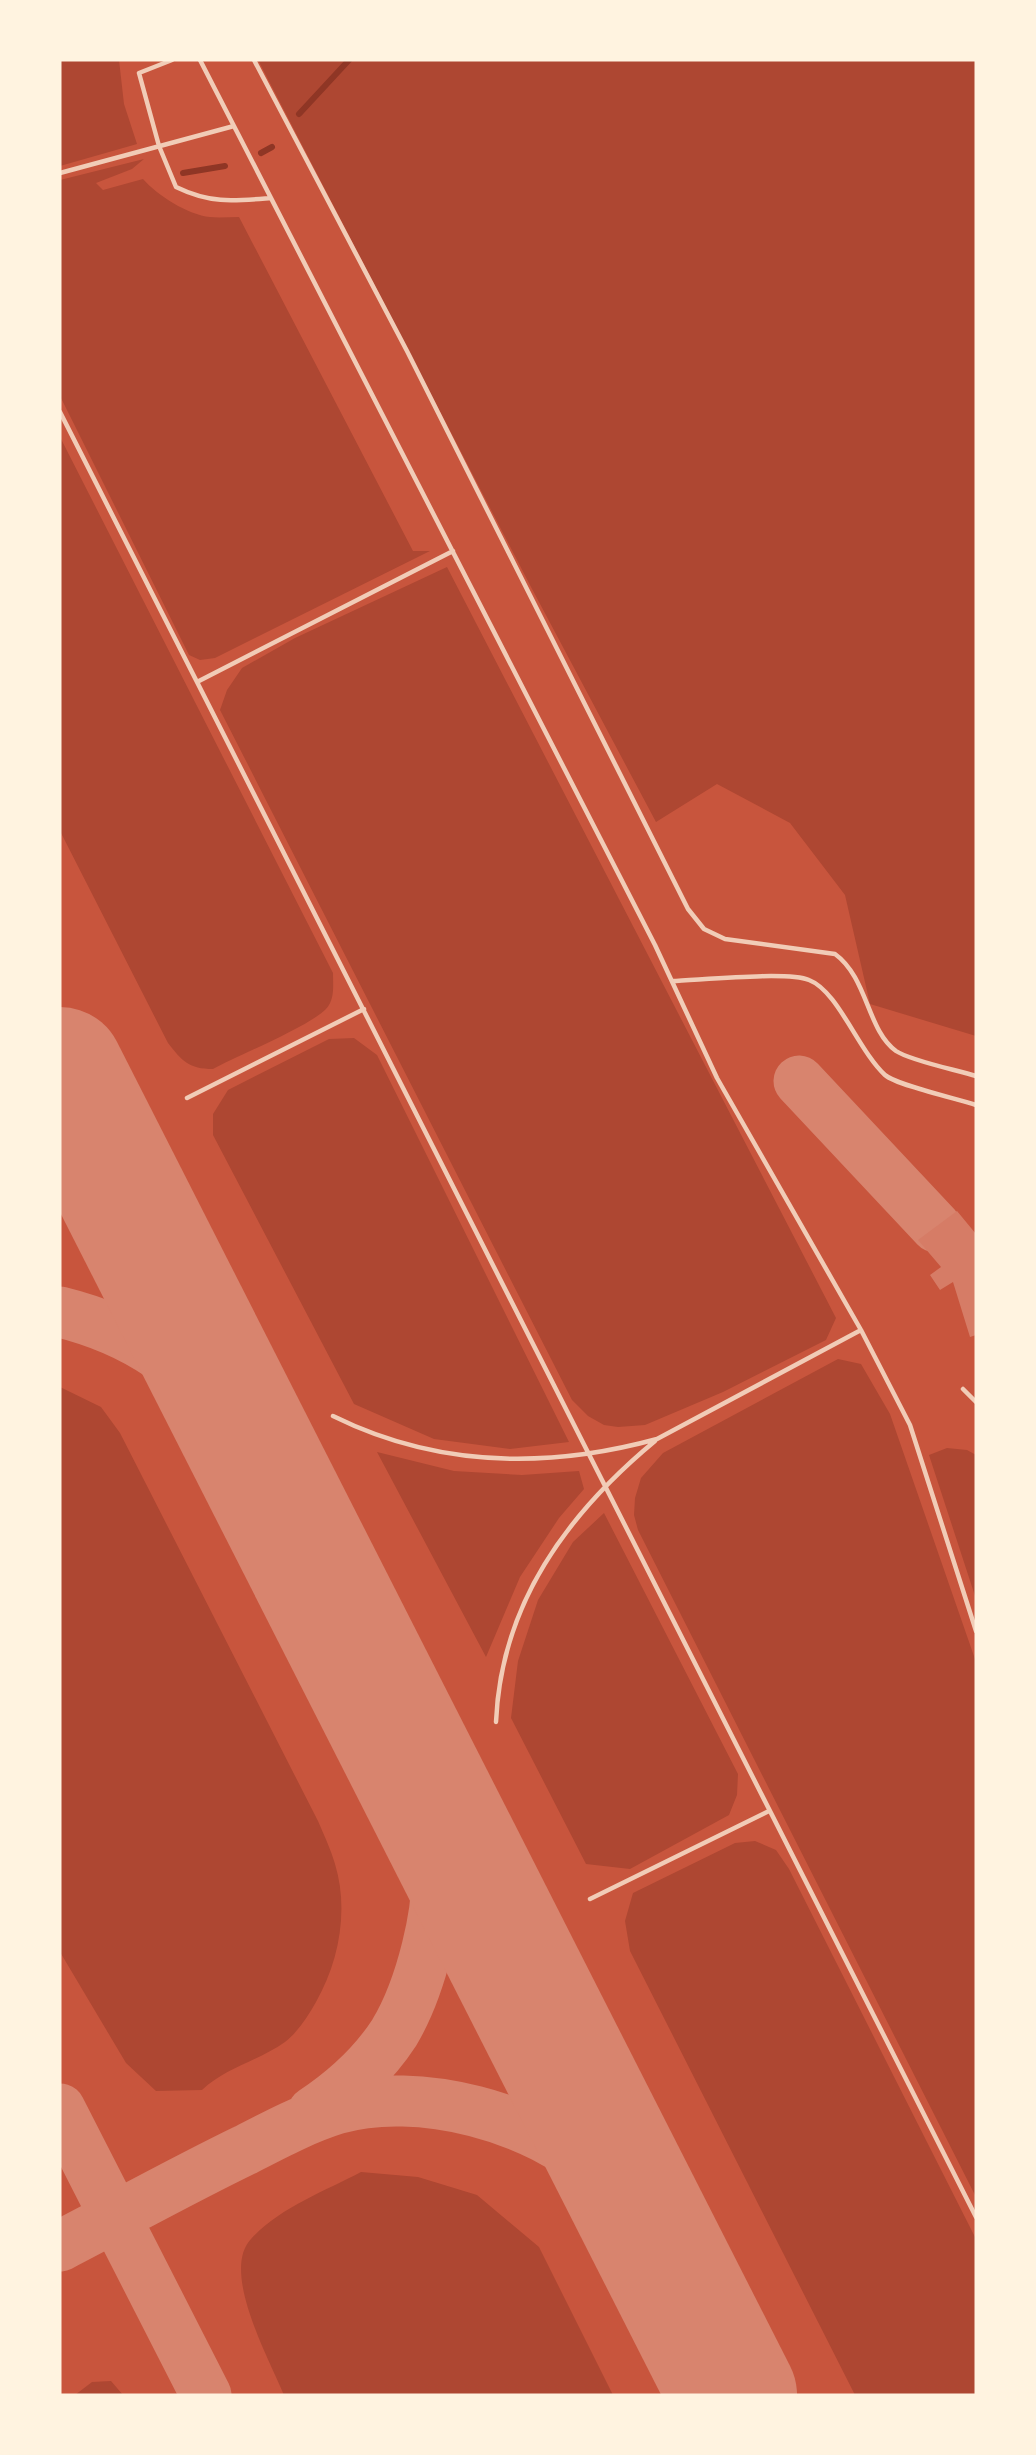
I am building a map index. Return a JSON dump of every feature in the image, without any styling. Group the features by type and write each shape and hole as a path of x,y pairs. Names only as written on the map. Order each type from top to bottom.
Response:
{"lane":[{"path":"171,60 139,73 159,146 176,188 195,197 218,202 271,198"},
{"path":"200,60 672,981 717,1078 861,1330 910,1425 976,1631"},
{"path":"254,60 412,362 688,909 704,929 725,939 835,954 849,964 885,1041 898,1052 976,1076"},
{"path":"60,173 234,126"},
{"path":"60,412 976,2217"},
{"path":"197,682 453,551"},
{"path":"672,981 786,977 809,980 829,993 866,1056 887,1077 976,1105"},
{"path":"187,1098 364,1009"},
{"path":"496,1722 497,1688 503,1662 529,1592 555,1544 606,1486 657,1439 861,1330"},
{"path":"963,1389 976,1402"},
{"path":"333,1416 364,1432 434,1451 477,1458 548,1460 590,1454 657,1439"},
{"path":"590,1899 769,1810"}],"shaded area":[{"path":"60,60 119,60 124,104 137,144 60,166"},
{"path":"258,60 976,60 976,1036 870,1004 845,895 790,823 717,784 656,822 531,587"},
{"path":"144,159 132,169 96,183 103,190 143,179 165,198 192,212 210,217 239,217 413,551 430,551 215,658 200,660 189,655 60,396 60,180"},
{"path":"60,437 333,973 331,1001 318,1016 213,1069 192,1066 168,1043 60,831"},
{"path":"447,567 836,1318 826,1340 723,1392 645,1425 618,1427 604,1425 588,1416 572,1400 220,710 227,690 242,668 295,638"},
{"path":"354,1038 377,1055 569,1442 510,1449 434,1439 354,1404 213,1135 213,1114 228,1090 329,1039"},
{"path":"838,1359 861,1364 890,1414 976,1662 976,2197 638,1530 634,1515 635,1498 641,1478 663,1453"},
{"path":"60,1387 101,1407 120,1433 318,1821 332,1853 339,1881 341,1917 336,1953 324,1986 306,2018 285,2042 231,2070 202,2090 156,2091 126,2063 60,1952"},
{"path":"947,1448 967,1450 976,1455 976,1599 929,1455"},
{"path":"377,1452 454,1471 522,1475 579,1471 584,1489 559,1518 520,1577 486,1657"},
{"path":"604,1513 738,1774 737,1795 729,1815 630,1869 586,1864 511,1718 518,1661 538,1600 573,1542"},
{"path":"755,1841 776,1850 789,1869 976,2239 976,2395 855,2395 630,1951 625,1921 633,1893 735,1843"},
{"path":"361,2172 418,2177 477,2195 539,2247 613,2395 284,2395 259,2339 244,2294 241,2272 243,2254 251,2239 275,2218"},
{"path":"111,2381 123,2395 75,2395 92,2382"}],"building":[{"path":"957,1211 976,1234 976,1335 970,1337 953,1282 940,1290 930,1275 941,1267 918,1240"}],"waterway":[{"path":"299,114 349,60"},
{"path":"261,153 272,147"},
{"path":"183,173 225,166"}],"taxiway":[{"path":"799,1081 936,1227"},
{"path":"60,1312 114,1330 159,1355 200,1387 240,1428"},
{"path":"313,2112 357,2077 394,2033 412,1995 427,1948 436,1900 436,1858 427,1812 402,1740"},
{"path":"60,2246 199,2173 312,2118 336,2109 368,2103 403,2101 439,2104 475,2111 511,2122 544,2137 573,2155 598,2175 628,2208 669,2269"},
{"path":"60,2109 206,2395"}],"runway":[{"path":"60,1071 733,2395"}]}
